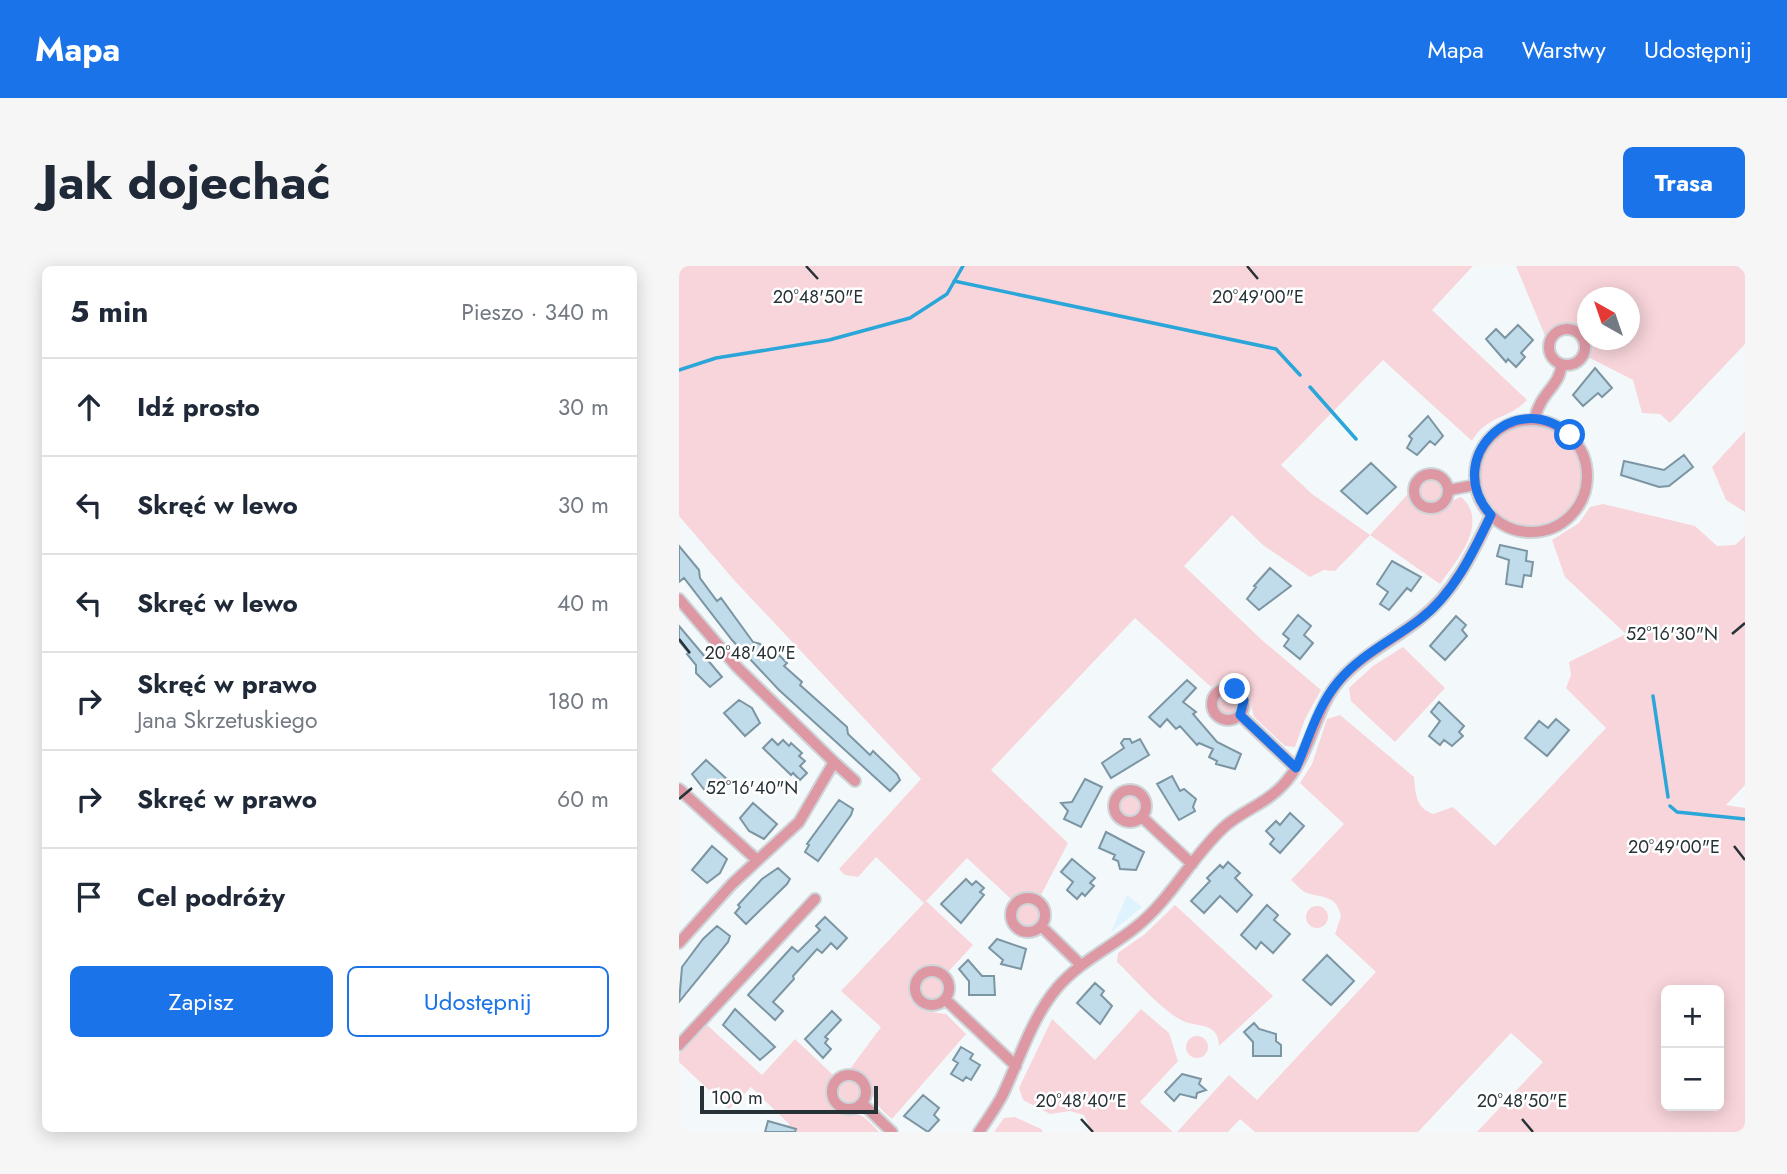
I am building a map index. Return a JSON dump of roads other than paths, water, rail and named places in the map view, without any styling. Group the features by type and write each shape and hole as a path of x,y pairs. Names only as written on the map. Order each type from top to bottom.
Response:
{"street":[{"path":"1535,418 1538,402 1556,382 1561,365"},
{"path":"1535,418 1564,430 1585,458 1588,481 1581,501 1564,521 1540,532 1514,530 1491,515 1482,506 1475,485 1478,454 1489,437 1518,419 1535,418"},
{"path":"1449,490 1475,485"},
{"path":"979,1132 1000,1099 1040,1013 1057,988 1081,965 1136,927 1225,826 1270,798 1296,768 1322,704 1339,681 1363,658 1421,619 1440,600 1474,551 1491,515"},
{"path":"679,599 745,676 855,781"},
{"path":"1240,715 1296,768"},
{"path":"679,943 706,911 799,822 834,762"},
{"path":"679,789 757,860"},
{"path":"1142,817 1192,864"},
{"path":"679,1045 815,900"},
{"path":"1041,926 1081,965"},
{"path":"944,999 1016,1066"},
{"path":"862,1103 892,1132"}],"waterway":[{"path":"679,370 716,358 829,340 910,318 947,294 963,266"},
{"path":"954,281 1276,349 1300,375"},
{"path":"1310,387 1356,439"},
{"path":"1653,696 1668,797"},
{"path":"1670,806 1677,812 1745,819"}]}
